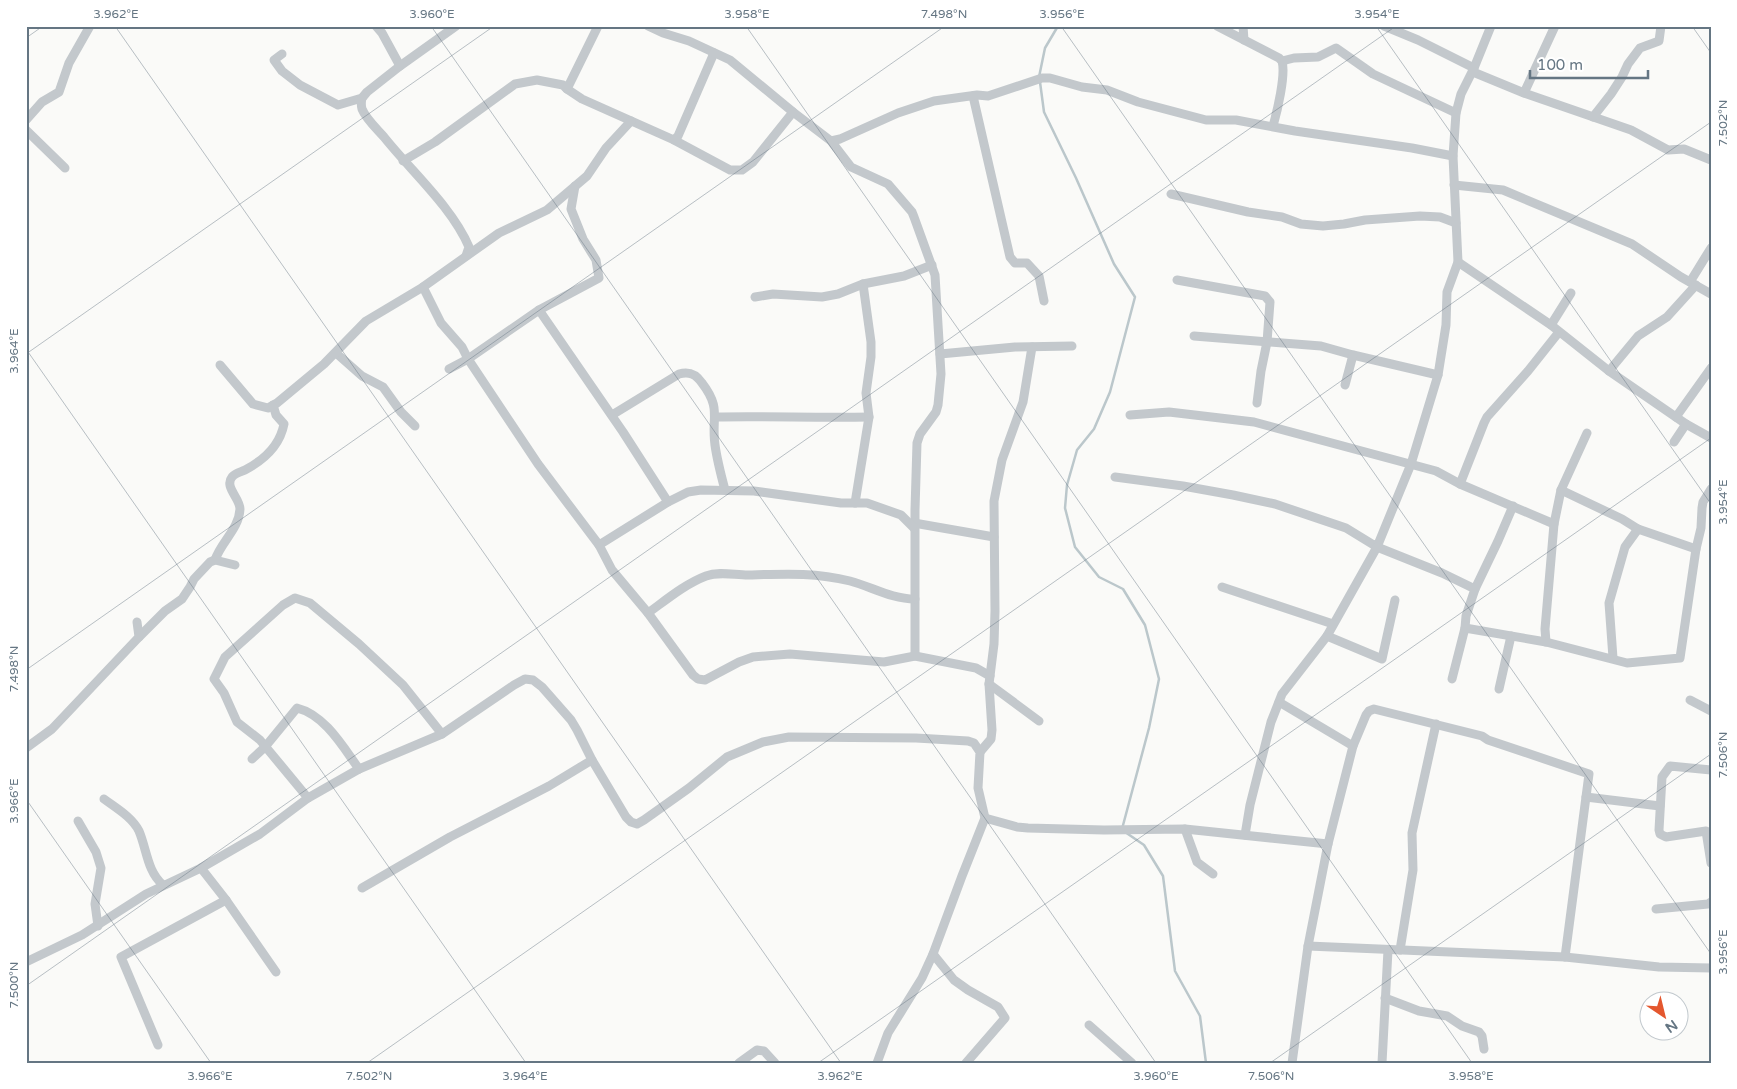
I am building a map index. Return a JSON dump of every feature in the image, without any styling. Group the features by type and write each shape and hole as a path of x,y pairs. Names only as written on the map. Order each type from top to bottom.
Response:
{"street":[{"path":"26,120 42,102 59,92 69,63 90,26"},
{"path":"376,26 382,33 400,66"},
{"path":"456,26 367,92 362,98 361,104 363,110 403,161 447,211 461,230 468,252"},
{"path":"567,88 598,26"},
{"path":"648,26 690,41 730,60 830,141 850,167 888,184 912,212 935,275 941,374 936,412 920,434 917,443 914,510 915,656"},
{"path":"1217,26 1282,61 1294,58 1318,57 1336,48 1373,74 1456,113"},
{"path":"1243,26 1244,40"},
{"path":"1384,26 1418,40 1474,70 1524,93 1631,130 1668,150 1684,149 1711,160"},
{"path":"1245,835 1250,805 1271,722 1279,702 1289,684 1327,636 1332,624 1377,547 1411,464 1438,375 1446,325 1447,292 1458,262 1453,156 1456,113 1460,94 1474,70 1491,26"},
{"path":"1524,93 1555,26"},
{"path":"1593,117 1640,48 1659,40 1661,26"},
{"path":"674,140 678,136 714,53"},
{"path":"282,54 274,60 282,71 313,93 338,105 362,98"},
{"path":"1273,126 1283,73 1282,61"},
{"path":"830,141 840,139 898,113 934,101 977,95 988,96 1033,80 1050,78 1082,87 1116,92 1138,102 1206,120 1236,120 1453,156"},
{"path":"403,161 435,142 516,84 536,80 562,85 582,99 674,140 730,170 742,170 753,162 793,112"},
{"path":"972,96 1010,257 1015,263 1027,263 1040,276 1044,301"},
{"path":"220,365 253,404 268,408 336,353 366,321 423,287 468,252 500,233 547,210 587,176 610,143 631,121"},
{"path":"26,130 65,168"},
{"path":"1454,185 1503,190 1632,244 1711,294"},
{"path":"449,369 468,359 539,310 599,278 596,260 583,239 571,209 575,186"},
{"path":"1171,194 1248,212 1282,217 1301,224 1324,226 1366,220 1420,216 1440,217 1456,223"},
{"path":"1609,371 1638,336 1667,317 1693,284 1711,248"},
{"path":"1458,262 1552,325 1609,371 1686,424 1711,438"},
{"path":"755,297 781,294 822,297 838,294 863,284 904,276 932,265"},
{"path":"1177,280 1265,296 1270,302 1268,342 1261,371 1257,403"},
{"path":"855,503 869,417 866,387 871,357 871,342 863,284"},
{"path":"423,287 441,322 458,343 538,464 599,545 612,570 648,613 693,675 698,679 705,680 739,662 753,657 770,655 790,654 884,662 915,656 976,668 1039,721"},
{"path":"1552,325 1571,293"},
{"path":"539,310 612,415 668,502"},
{"path":"1460,484 1484,423 1528,372 1559,332"},
{"path":"1194,336 1321,346 1438,375"},
{"path":"940,354 1015,347 1072,346"},
{"path":"980,752 991,739 992,730 990,680 996,611 994,501 1002,460 1023,402 1032,348"},
{"path":"336,353 362,376 383,386 401,412 415,426"},
{"path":"1345,385 1353,355"},
{"path":"1676,417 1711,368"},
{"path":"612,415 679,374 686,372 692,374 700,380 714,402 715,445 725,490"},
{"path":"215,560 221,546 236,526 240,509 238,499 230,487 230,480 233,475 261,460 280,438 284,424 276,415 273,405"},
{"path":"1130,415 1169,412 1254,422 1436,472 1554,524"},
{"path":"715,417 869,417"},
{"path":"1674,442 1686,424"},
{"path":"1546,642 1545,629 1554,524 1561,490 1586,433"},
{"path":"1115,477 1183,486 1275,504 1346,528 1377,547 1442,572 1475,589"},
{"path":"599,545 668,502 688,492 701,490 754,491 867,503 901,515 914,526 994,537"},
{"path":"1561,490 1638,529 1696,550"},
{"path":"1465,628 1546,642 1627,662 1680,658 1696,550 1702,528 1703,502 1711,490"},
{"path":"1452,679 1465,628 1466,616 1475,589 1512,506"},
{"path":"901,515 914,510"},
{"path":"1613,658 1609,603 1625,547 1638,529"},
{"path":"26,748 52,729 165,611 182,599 200,571 210,562 215,560 235,565"},
{"path":"648,613 696,581 706,576 722,573 747,575 811,573 850,581 902,599 915,599"},
{"path":"1222,587 1332,624"},
{"path":"308,798 260,740 237,722 224,693 214,679 225,657 283,604 295,598 310,603 403,685 442,734"},
{"path":"1327,636 1382,659 1395,600"},
{"path":"137,622 139,637"},
{"path":"1499,689 1511,636"},
{"path":"26,962 57,949 98,926 146,894 201,868 260,834 308,798 360,769 379,759 424,743 442,734 525,679 533,680 542,687 571,720 626,817 631,822 637,824 689,788 727,758 763,742 789,737 916,738 974,743 980,752 978,788 985,818 933,954 922,978 888,1033 877,1063"},
{"path":"1690,700 1711,711"},
{"path":"1279,702 1353,746"},
{"path":"252,759 265,747 297,708 307,711 331,731 360,769"},
{"path":"1292,1063 1308,946 1328,844 1353,746 1366,715 1374,709 1482,736 1488,740 1589,774 1565,957"},
{"path":"1400,950 1413,870 1412,833 1436,724"},
{"path":"362,888 592,760"},
{"path":"1711,770 1670,766 1662,777 1659,830 1660,834 1666,837 1706,831 1711,862"},
{"path":"1586,797 1660,806"},
{"path":"104,799 127,816 138,830 155,878 163,885"},
{"path":"985,818 1017,827 1028,828 1104,830 1186,829 1328,844"},
{"path":"78,821 96,852 101,868 95,904 98,926"},
{"path":"1186,829 1197,862 1213,874"},
{"path":"201,868 226,900 276,972"},
{"path":"158,1045 121,958 226,900"},
{"path":"1656,909 1708,904 1711,902"},
{"path":"1308,946 1565,957 1660,967 1711,968"},
{"path":"1382,1063 1388,950"},
{"path":"933,954 954,980 998,1007 1005,1018 966,1063"},
{"path":"1384,998 1419,1011 1447,1016 1462,1026 1480,1032 1484,1049"},
{"path":"1089,1025 1132,1063"},
{"path":"739,1063 757,1050 764,1052 775,1063"}],"waterway":[{"path":"1039,77 1045,48 1058,26"},
{"path":"1040,82 1044,112 1114,264 1135,297 1110,392 1094,429 1077,450 1067,485 1065,508 1075,547 1099,577 1123,589 1145,625 1159,679 1149,728 1122,829"},
{"path":"1125,832 1144,845 1163,876 1175,971 1200,1016 1206,1063"}]}
